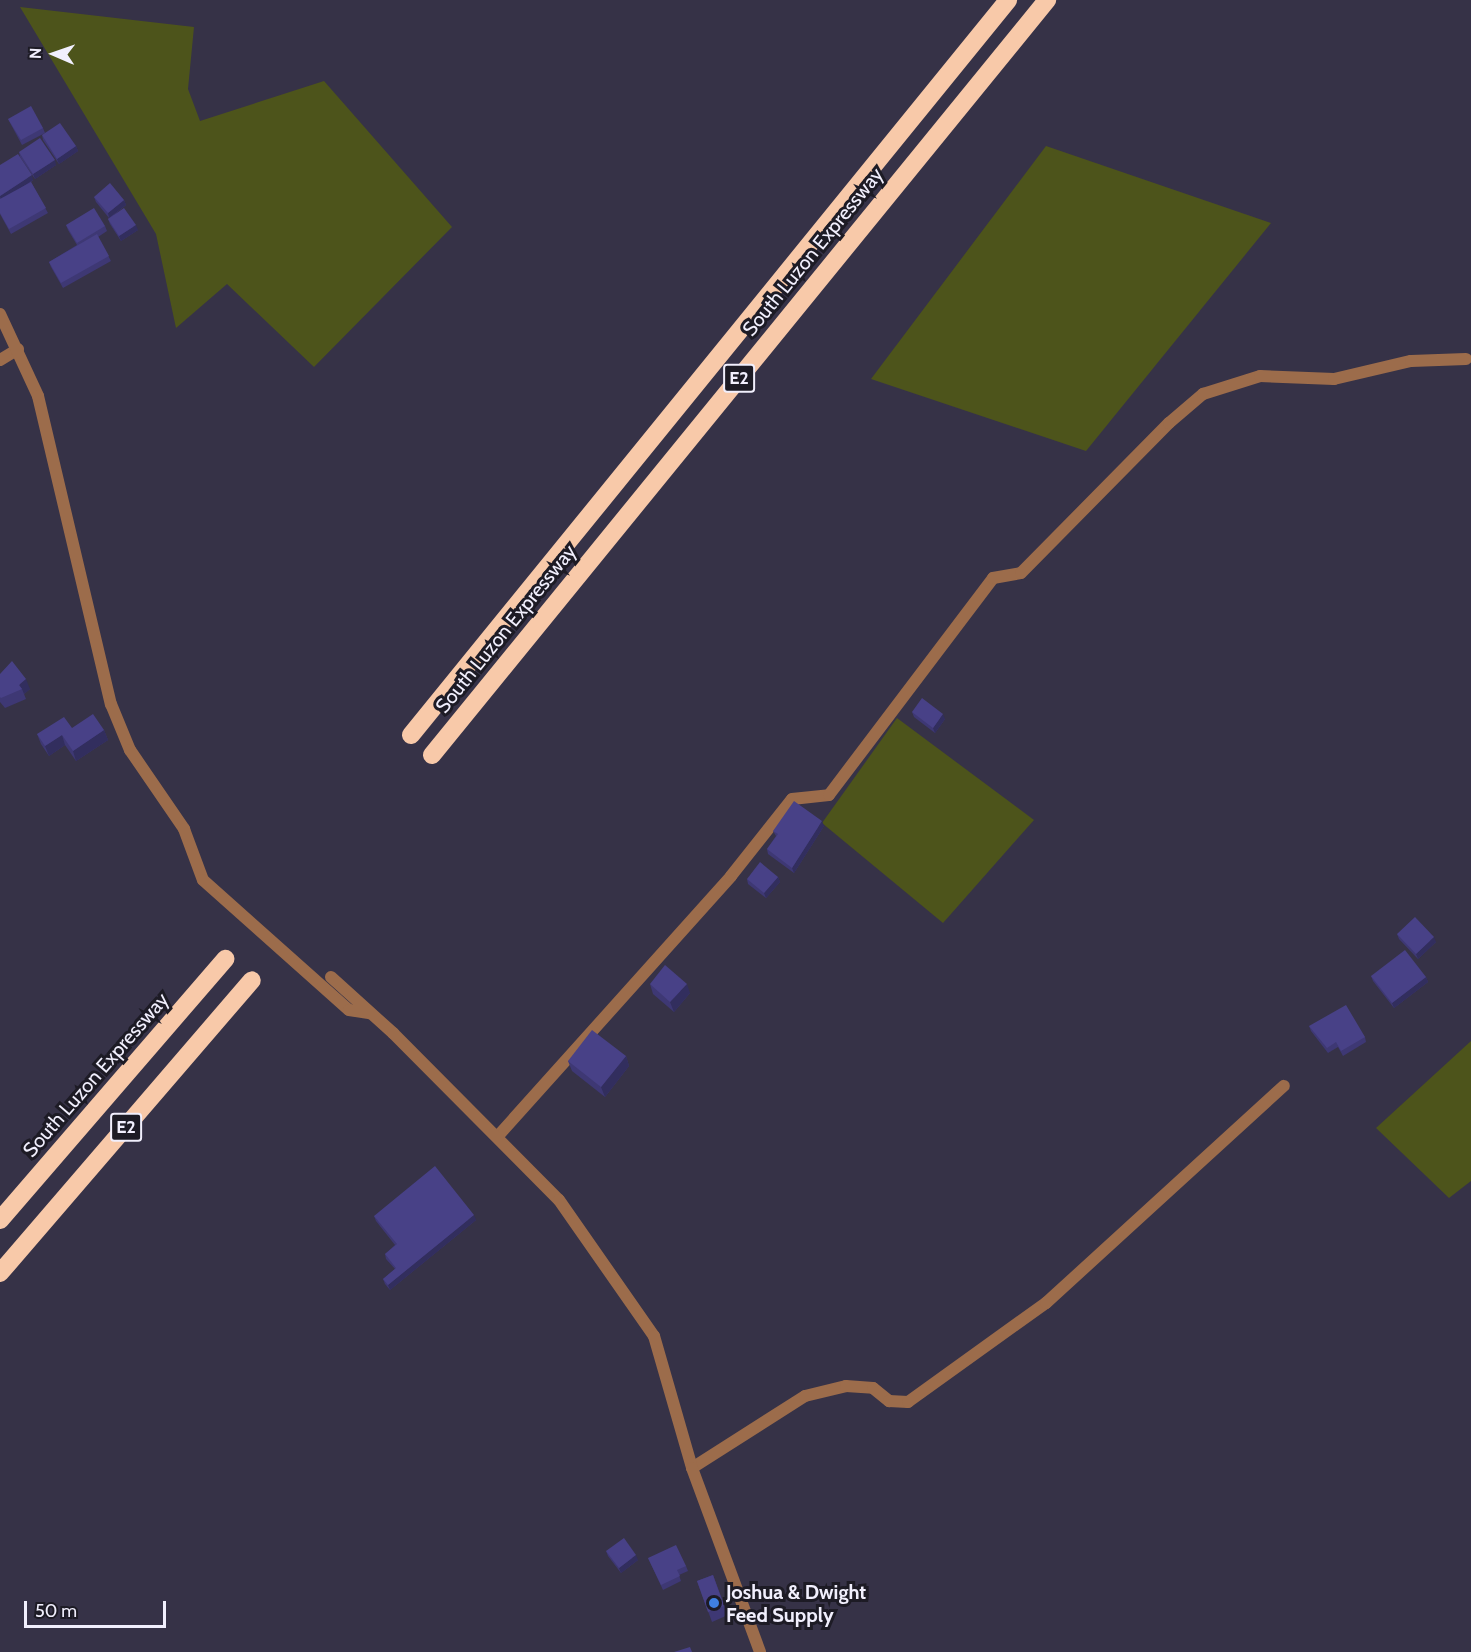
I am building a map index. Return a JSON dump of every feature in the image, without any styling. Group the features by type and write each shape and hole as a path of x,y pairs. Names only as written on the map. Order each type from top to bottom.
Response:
{"highway":[{"name":"South Luzon Expressway","path":"411,735 1008,0"},
{"name":"South Luzon Expressway","path":"432,755 1047,0"},
{"name":"South Luzon Expressway","path":"0,1220 225,959"},
{"name":"E2","path":"0,1273 252,980"}],"street":[{"path":"0,314 38,396 111,704 130,750 184,830 203,879 349,1010 369,1013"},
{"path":"0,360 18,349"},
{"path":"498,1136 731,876 792,799 829,795 993,578 1022,573 1169,423 1203,394 1260,376 1334,379 1411,361 1466,358"},
{"path":"332,977 498,1136 559,1200 654,1336 692,1468 760,1652"},
{"path":"692,1468 805,1396 846,1386 873,1388 889,1401 908,1402 1046,1303 1284,1086"}],"green space":[{"path":"20,7 194,27 188,89 200,121 324,81 452,227 314,367 227,284 176,328 156,234"},
{"path":"1046,146 1271,223 1086,451 871,379"},
{"path":"897,718 1034,820 943,923 822,823"},
{"path":"1471,1041 1471,1181 1449,1198 1376,1128"}],"building":[{"path":"31,106 43,128 21,140 8,119"},
{"path":"60,123 76,146 57,159 42,135"},
{"path":"40,138 55,160 33,174 19,152"},
{"path":"18,154 32,175 0,196 0,165"},
{"path":"31,182 46,208 9,229 0,213 0,199"},
{"path":"110,183 124,200 108,213 94,197"},
{"path":"94,208 105,226 77,243 66,225"},
{"path":"124,208 136,225 119,236 108,219"},
{"path":"97,234 109,256 61,283 49,262"},
{"path":"12,661 26,679 19,685 22,689 1,698 0,674"},
{"path":"922,698 943,714 933,728 912,712"},
{"path":"93,714 104,730 73,751 62,735 45,746 37,734 64,717 72,728"},
{"path":"794,801 822,821 792,868 767,849 778,834 773,831"},
{"path":"760,862 778,877 764,893 747,879"},
{"path":"1415,917 1434,937 1416,954 1397,934"},
{"path":"1405,950 1426,977 1392,1003 1371,976"},
{"path":"665,965 687,984 670,1002 650,984"},
{"path":"1346,1005 1365,1037 1341,1051 1336,1042 1327,1048 1309,1026"},
{"path":"592,1030 626,1056 601,1087 568,1061"},
{"path":"435,1166 474,1215 388,1285 383,1279 396,1268 385,1254 397,1244 374,1216"},
{"path":"624,1538 636,1555 619,1568 606,1551"},
{"path":"676,1545 686,1566 677,1570 680,1576 661,1585 648,1558"},
{"name":"Joshua & Dwight Feed Supply","path":"713,1575 724,1606 708,1612 697,1581"},
{"path":"690,1647 692,1652 674,1652"}],"place":[{"name":"Joshua & Dwight Feed Supply","path":"714,1603"}]}
